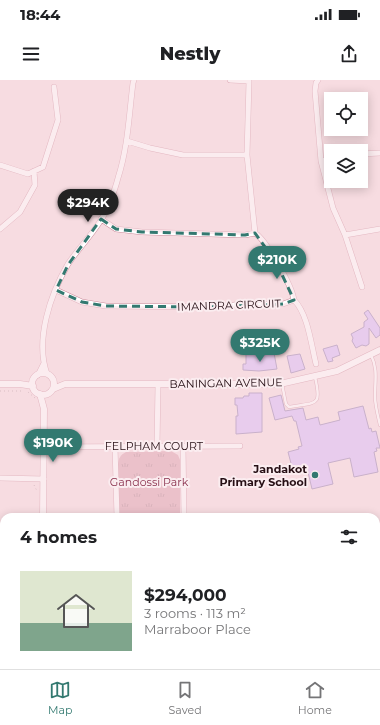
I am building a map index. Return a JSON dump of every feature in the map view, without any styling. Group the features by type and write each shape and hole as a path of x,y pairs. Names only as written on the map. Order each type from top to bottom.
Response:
{"street":[{"path":"44,409 48,394 53,389 53,379 47,374 44,363 43,346 47,312 68,265 101,219 118,179 127,141 134,80"},
{"path":"101,219 116,229 142,232 245,235 256,233 247,155 249,81 230,80"},
{"path":"318,80 315,91 322,161 333,208 345,235 362,287"},
{"path":"0,165 28,174 43,167 58,120 54,87"},
{"path":"127,141 150,148 184,154 247,155"},
{"path":"368,154 380,153"},
{"path":"0,229 20,212 35,185 34,171"},
{"path":"345,235 380,229"},
{"name":"IMANDRA CIRCUIT","path":"56,290 82,302 106,306 208,307 246,304 283,304 294,300 293,292 261,237 256,233"},
{"path":"294,300 300,306 316,364"},
{"name":"BANINGAN AVENUE","path":"53,379 65,384 282,383 337,371 380,350"},
{"path":"0,384 22,387 33,383 44,363"},
{"path":"38,375 44,373 47,374"},
{"path":"33,383 36,393 48,394"},
{"name":"BANINGAN AVENUE","path":"53,389 65,384"},
{"path":"158,384 158,446"},
{"path":"40,394 44,409 43,513"},
{"path":"115,446 117,513"},
{"path":"184,446 184,513"},
{"name":"FELPHAM COURT","path":"44,447 240,446"},
{"path":"0,478 44,479"}],"lane":[{"path":"371,355 374,361 376,373 375,398 380,425"},
{"path":"282,383 286,404 289,407 314,402 318,399 319,394 315,377"}],"path":[{"path":"0,391 22,387"},
{"path":"26,391 32,395 36,402"},
{"path":"34,479 34,487 38,494"}],"highlighted area":[{"path":"101,219 116,229 142,232 245,235 255,233 277,264 294,300 283,304 208,307 106,306 82,302 56,290 68,265"}],"green space":[{"name":"Gandossi Park","path":"171,451 178,455 180,460 180,513 119,513 118,464 119,458 126,452"}],"building":[{"path":"368,310 380,328 380,335 376,338 369,328 369,344 356,348 352,341 353,338 351,334 364,327 364,322 368,319 364,313"},
{"path":"337,345 340,355 332,358 333,361 328,362 323,349"},
{"path":"274,353 277,369 259,371 243,370 243,364 246,364 246,354 258,354 258,356"},
{"path":"300,354 305,369 291,373 287,356"},
{"path":"249,393 262,393 262,432 236,434 236,416 238,416 235,398 249,396"},
{"path":"281,395 285,411 303,408 306,420 318,417 320,425 340,420 338,412 363,406 369,429 371,428 372,432 376,431 380,448 376,448 377,451 374,452 378,472 354,477 350,458 328,463 333,484 312,489 307,468 298,468 297,466 292,467 288,452 299,449 298,447 302,446 296,421 294,421 292,416 275,420 269,398"}],"place":[{"name":"Jandakot Primary School","path":"315,475"}]}
